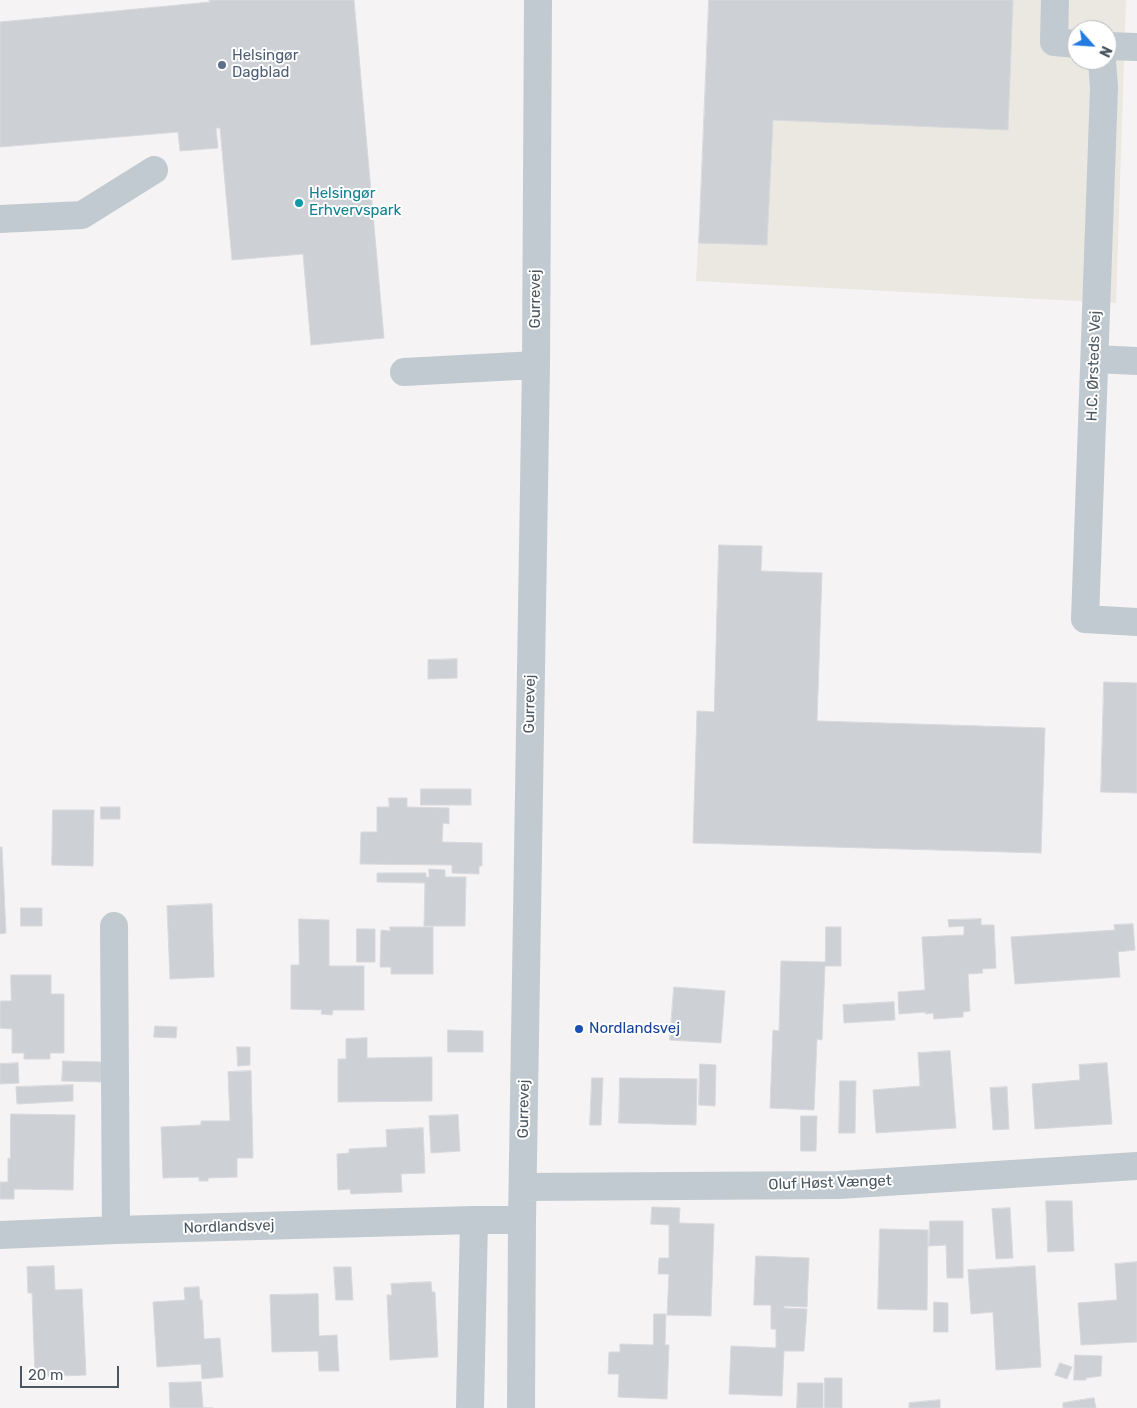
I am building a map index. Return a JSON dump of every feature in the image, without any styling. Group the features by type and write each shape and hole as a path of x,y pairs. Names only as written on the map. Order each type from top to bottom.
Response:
{"street":[{"name":"Gurrevej","path":"521,1408 522,1220 536,365 538,0"},
{"path":"1054,0 1065,43"},
{"path":"1117,46 1137,47"},
{"name":"H.C. Ørsteds Vej","path":"1103,70 1104,88 1085,619 1137,622"},
{"path":"0,219 82,215 154,170"},
{"path":"1095,359 1137,361"},
{"path":"404,372 536,365"},
{"path":"114,926 116,1230"},
{"name":"Oluf Høst Vænget","path":"523,1187 839,1185 1137,1166"},
{"path":"470,1408 474,1220"},
{"name":"Nordlandsvej","path":"0,1235 116,1230 522,1220"}],"shaded area":[{"path":"713,0 1126,0 1116,303 696,281"}],"building":[{"name":"Helsingør Erhvervspark","path":"209,0 354,0 384,338 311,345 303,254 232,260 220,128 216,128 218,148 180,151 178,132 0,147 0,22 210,2"},
{"path":"709,0 1013,0 1008,130 773,120 767,245 699,243"},
{"path":"719,545 762,546 761,571 822,573 817,721 1045,728 1041,853 693,843 697,711 714,712"},
{"path":"457,659 457,678 428,679 428,660"},
{"path":"1104,682 1137,683 1137,793 1101,792"},
{"path":"421,789 471,789 471,805 421,805"},
{"path":"389,798 407,798 407,807 449,808 449,824 443,823 442,842 482,843 482,866 479,866 479,874 452,873 452,865 360,864 361,832 377,832 377,807 389,807"},
{"path":"101,807 120,807 120,819 101,819"},
{"path":"53,810 94,810 93,866 52,865"},
{"path":"0,847 2,847 6,933 0,934"},
{"path":"429,869 445,870 445,877 466,877 465,926 424,926 425,883 377,882 377,873 426,873 426,877 429,877"},
{"path":"212,904 214,977 170,979 167,906"},
{"path":"21,908 42,908 42,926 21,926"},
{"path":"299,919 329,920 329,966 364,966 364,1010 333,1010 332,1015 321,1014 322,1010 291,1009 291,965 299,965"},
{"path":"981,919 981,925 994,925 996,968 982,969 983,973 968,974 970,1011 963,1012 963,1017 934,1019 933,1013 925,1014 926,1012 899,1014 898,992 925,990 922,937 964,935 964,926 949,927 948,920"},
{"path":"1133,924 1135,950 1118,952 1120,977 1015,984 1011,937 1115,930 1114,925"},
{"path":"390,927 433,927 433,974 391,974 391,967 380,967 381,930 390,931"},
{"path":"826,927 841,927 841,966 825,966 822,1040 817,1039 814,1110 770,1108 773,1030 779,1031 781,961 825,962"},
{"path":"357,929 375,929 375,962 357,962"},
{"path":"11,975 51,975 51,994 64,994 64,1053 50,1053 50,1059 24,1059 24,1053 12,1053 12,1029 0,1028 0,1002 11,1001"},
{"path":"674,987 725,991 721,1043 670,1040"},
{"path":"894,1002 895,1020 844,1023 843,1005"},
{"path":"155,1026 177,1027 176,1038 154,1037"},
{"path":"448,1030 483,1031 483,1052 448,1052"},
{"path":"367,1038 367,1058 432,1057 432,1101 338,1102 338,1059 346,1059 346,1039"},
{"path":"237,1047 250,1047 250,1065 238,1066"},
{"path":"950,1051 956,1128 876,1133 873,1090 920,1086 918,1053"},
{"path":"63,1061 102,1062 102,1082 62,1081"},
{"path":"18,1063 19,1083 0,1084 0,1064"},
{"path":"1107,1063 1112,1124 1035,1129 1032,1084 1080,1080 1079,1065"},
{"path":"700,1064 716,1065 715,1106 699,1105"},
{"path":"251,1071 253,1158 237,1158 237,1177 208,1178 208,1181 199,1181 199,1177 163,1178 161,1127 201,1125 201,1121 230,1121 228,1072"},
{"path":"592,1078 603,1078 601,1125 590,1125"},
{"path":"620,1078 697,1079 696,1125 619,1123"},
{"path":"840,1081 856,1081 855,1133 839,1133"},
{"path":"73,1085 73,1101 17,1104 16,1087"},
{"path":"1007,1087 1009,1129 993,1130 990,1088"},
{"path":"11,1114 75,1115 73,1190 14,1189 14,1199 0,1199 0,1182 8,1182"},
{"path":"458,1115 460,1151 431,1153 429,1116"},
{"path":"801,1116 817,1116 816,1151 801,1151"},
{"path":"423,1128 425,1173 401,1174 402,1192 351,1194 350,1189 338,1190 337,1154 349,1153 349,1149 387,1147 386,1130"},
{"path":"1046,1201 1072,1201 1074,1251 1048,1252"},
{"path":"652,1207 680,1208 679,1223 714,1224 711,1316 667,1315 669,1274 658,1274 659,1258 669,1258 669,1225 651,1224"},
{"path":"1010,1208 1013,1258 996,1259 992,1209"},
{"path":"930,1221 963,1221 963,1278 947,1278 946,1245 929,1246"},
{"path":"880,1229 928,1230 927,1310 878,1309"},
{"path":"756,1256 809,1258 807,1307 784,1306 784,1308 807,1309 804,1351 784,1351 782,1396 729,1394 731,1346 776,1348 776,1329 771,1329 771,1305 754,1305"},
{"path":"1137,1262 1137,1342 1081,1345 1078,1303 1117,1300 1115,1264"},
{"path":"54,1266 55,1290 82,1289 86,1375 35,1377 32,1293 28,1293 27,1267"},
{"path":"1035,1266 1041,1367 996,1370 993,1312 971,1314 968,1270"},
{"path":"334,1267 351,1267 353,1300 336,1300"},
{"path":"431,1282 432,1292 435,1292 438,1357 390,1360 387,1295 392,1295 391,1284"},
{"path":"199,1287 200,1300 202,1300 204,1339 220,1338 223,1377 202,1379 201,1364 157,1367 153,1302 185,1300 184,1288"},
{"path":"318,1294 319,1336 337,1335 339,1371 319,1371 318,1351 272,1352 270,1295"},
{"path":"934,1302 948,1303 948,1332 934,1332"},
{"path":"654,1314 666,1314 665,1345 669,1345 667,1399 618,1397 619,1374 608,1374 609,1352 620,1352 620,1344 653,1345"},
{"path":"1075,1355 1102,1356 1101,1376 1086,1378 1086,1380 1074,1380"},
{"path":"1060,1363 1072,1367 1067,1379 1055,1375"},
{"path":"825,1378 842,1378 842,1408 825,1408"},
{"path":"201,1382 203,1408 170,1408 169,1383"},
{"path":"798,1383 823,1383 823,1408 797,1408"},
{"path":"1094,1398 1096,1408 1063,1408 1063,1403"},
{"path":"940,1400 940,1408 909,1408 909,1403"}],"place":[{"name":"Helsingør Dagblad","path":"222,65"},
{"name":"Helsingør Erhvervspark","path":"299,203"},
{"name":"Nordlandsvej","path":"579,1029"}]}
